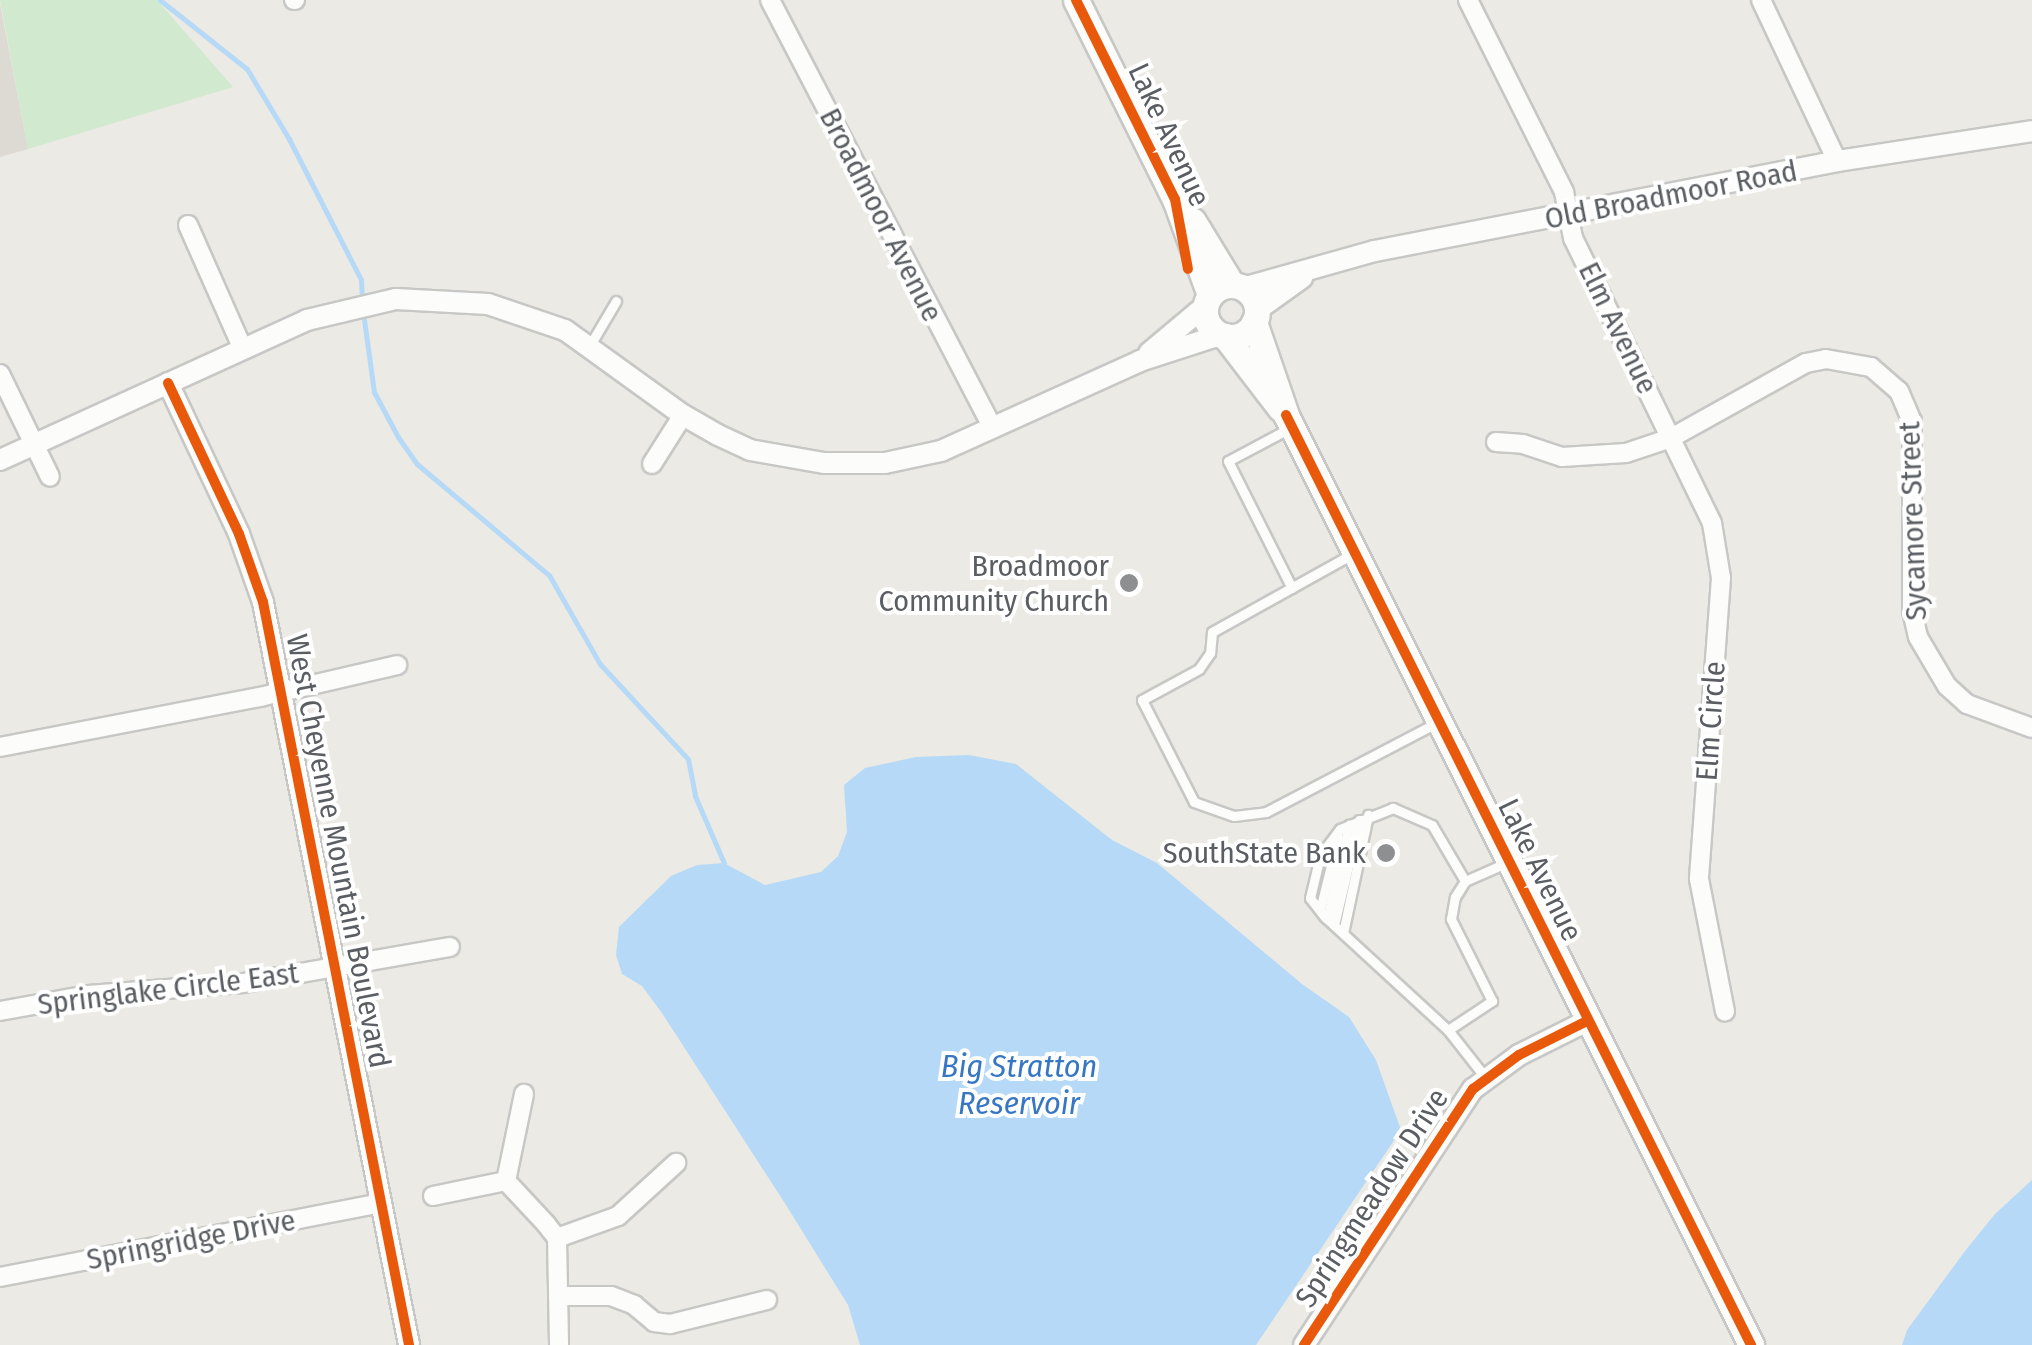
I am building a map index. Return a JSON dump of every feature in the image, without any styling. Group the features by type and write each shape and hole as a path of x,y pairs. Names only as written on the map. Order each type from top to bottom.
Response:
{"main road":[{"name":"Lake Avenue","path":"1076,0 1175,199 1204,236 1223,294"},
{"path":"1223,294 1253,298 1255,317 1245,332 1223,336 1208,323 1223,294"},
{"name":"Lake Avenue","path":"1255,317 1289,421 1751,1345"},
{"name":"Lake Avenue","path":"1223,336 1289,421"}],"street":[{"name":"Broadmoor Avenue","path":"770,0 993,430"},
{"name":"Elm Avenue","path":"1468,0 1564,192 1573,238 1672,438"},
{"path":"1761,0 1836,161"},
{"name":"Old Broadmoor Road","path":"1140,361 1223,294 1375,250 1571,216 1836,161 2032,131"},
{"path":"188,225 242,348"},
{"name":"Old Broadmoor Road","path":"1255,317 1312,271"},
{"name":"Old Broadmoor Road","path":"168,383 334,310 396,300 488,304 565,330 683,415 750,450 824,463 914,459 993,430 1140,361 1223,336"},
{"name":"Sycamore Street","path":"1496,442 1587,459 1626,453 1672,438 1806,363 1850,361 1888,377 1908,406 1915,440 1912,611 1918,638 1947,686 1967,704 2032,728"},
{"path":"0,374 50,477"},
{"path":"0,460 168,383"},
{"name":"West Cheyenne Mountain Boulevard","path":"168,383 248,557 284,690 410,1345"},
{"path":"652,464 683,415"},
{"name":"Elm Circle","path":"1672,438 1700,492 1719,550 1721,578 1699,880 1725,1011"},
{"name":"West Cheyenne Mountain Boulevard","path":"284,690 397,665"},
{"path":"0,747 284,690"},
{"name":"West Cheyenne Mountain Boulevard","path":"336,968 450,946"},
{"name":"Springlake Circle East","path":"0,1011 88,995 243,983 336,968"},
{"name":"Springmeadow Drive","path":"1304,1345 1460,1108 1486,1078 1587,1021"},
{"path":"506,1180 524,1094"},
{"path":"557,1238 618,1216 676,1163"},
{"path":"433,1196 506,1180"},
{"path":"506,1180 557,1238 559,1345"},
{"name":"Springridge Drive","path":"0,1277 382,1203"},
{"path":"558,1296 621,1298 654,1322 670,1324 767,1300"}],"lane":[{"path":"590,345 616,300"},
{"path":"1289,421 1228,461 1292,588"},
{"path":"1354,553 1212,632 1210,654 1198,669 1142,700 1194,802 1234,816 1266,812 1438,722"},
{"path":"1465,881 1432,825 1393,808 1354,822 1320,856 1310,898 1448,1030 1486,1078"},
{"path":"1327,918 1354,822"},
{"path":"1343,933 1354,822"},
{"path":"1448,1030 1492,1001 1451,920 1455,897 1465,881 1508,862"}],"shaded area":[{"path":"0,4 28,149 0,157"}],"green space":[{"path":"0,0 157,0 233,87 28,149"}],"water":[{"name":"Big Stratton Reservoir","path":"969,755 1016,764 1112,840 1157,863 1302,984 1349,1017 1376,1060 1401,1130 1256,1345 860,1345 848,1305 786,1205 662,1013 642,986 622,974 616,955 619,927 671,876 697,865 724,863 765,885 821,872 838,856 847,832 844,785 865,768 916,757"},
{"path":"2032,1180 2032,1345 1902,1345 1907,1330 1965,1251 1995,1214"}],"waterway":[{"path":"160,0 247,69 289,139 361,280 362,301"},
{"path":"363,312 374,392 398,437 417,464 549,575 600,664 688,759 695,796 724,863"}],"cycle path":[{"path":"1076,0 1175,199 1188,269"},
{"path":"168,383 239,534 263,602 409,1345"},
{"path":"1286,415 1751,1345"},
{"path":"1304,1345 1473,1089 1519,1055 1587,1021"}],"place":[{"name":"Broadmoor Community Church","path":"1129,583"},
{"name":"SouthState Bank","path":"1386,853"}]}
